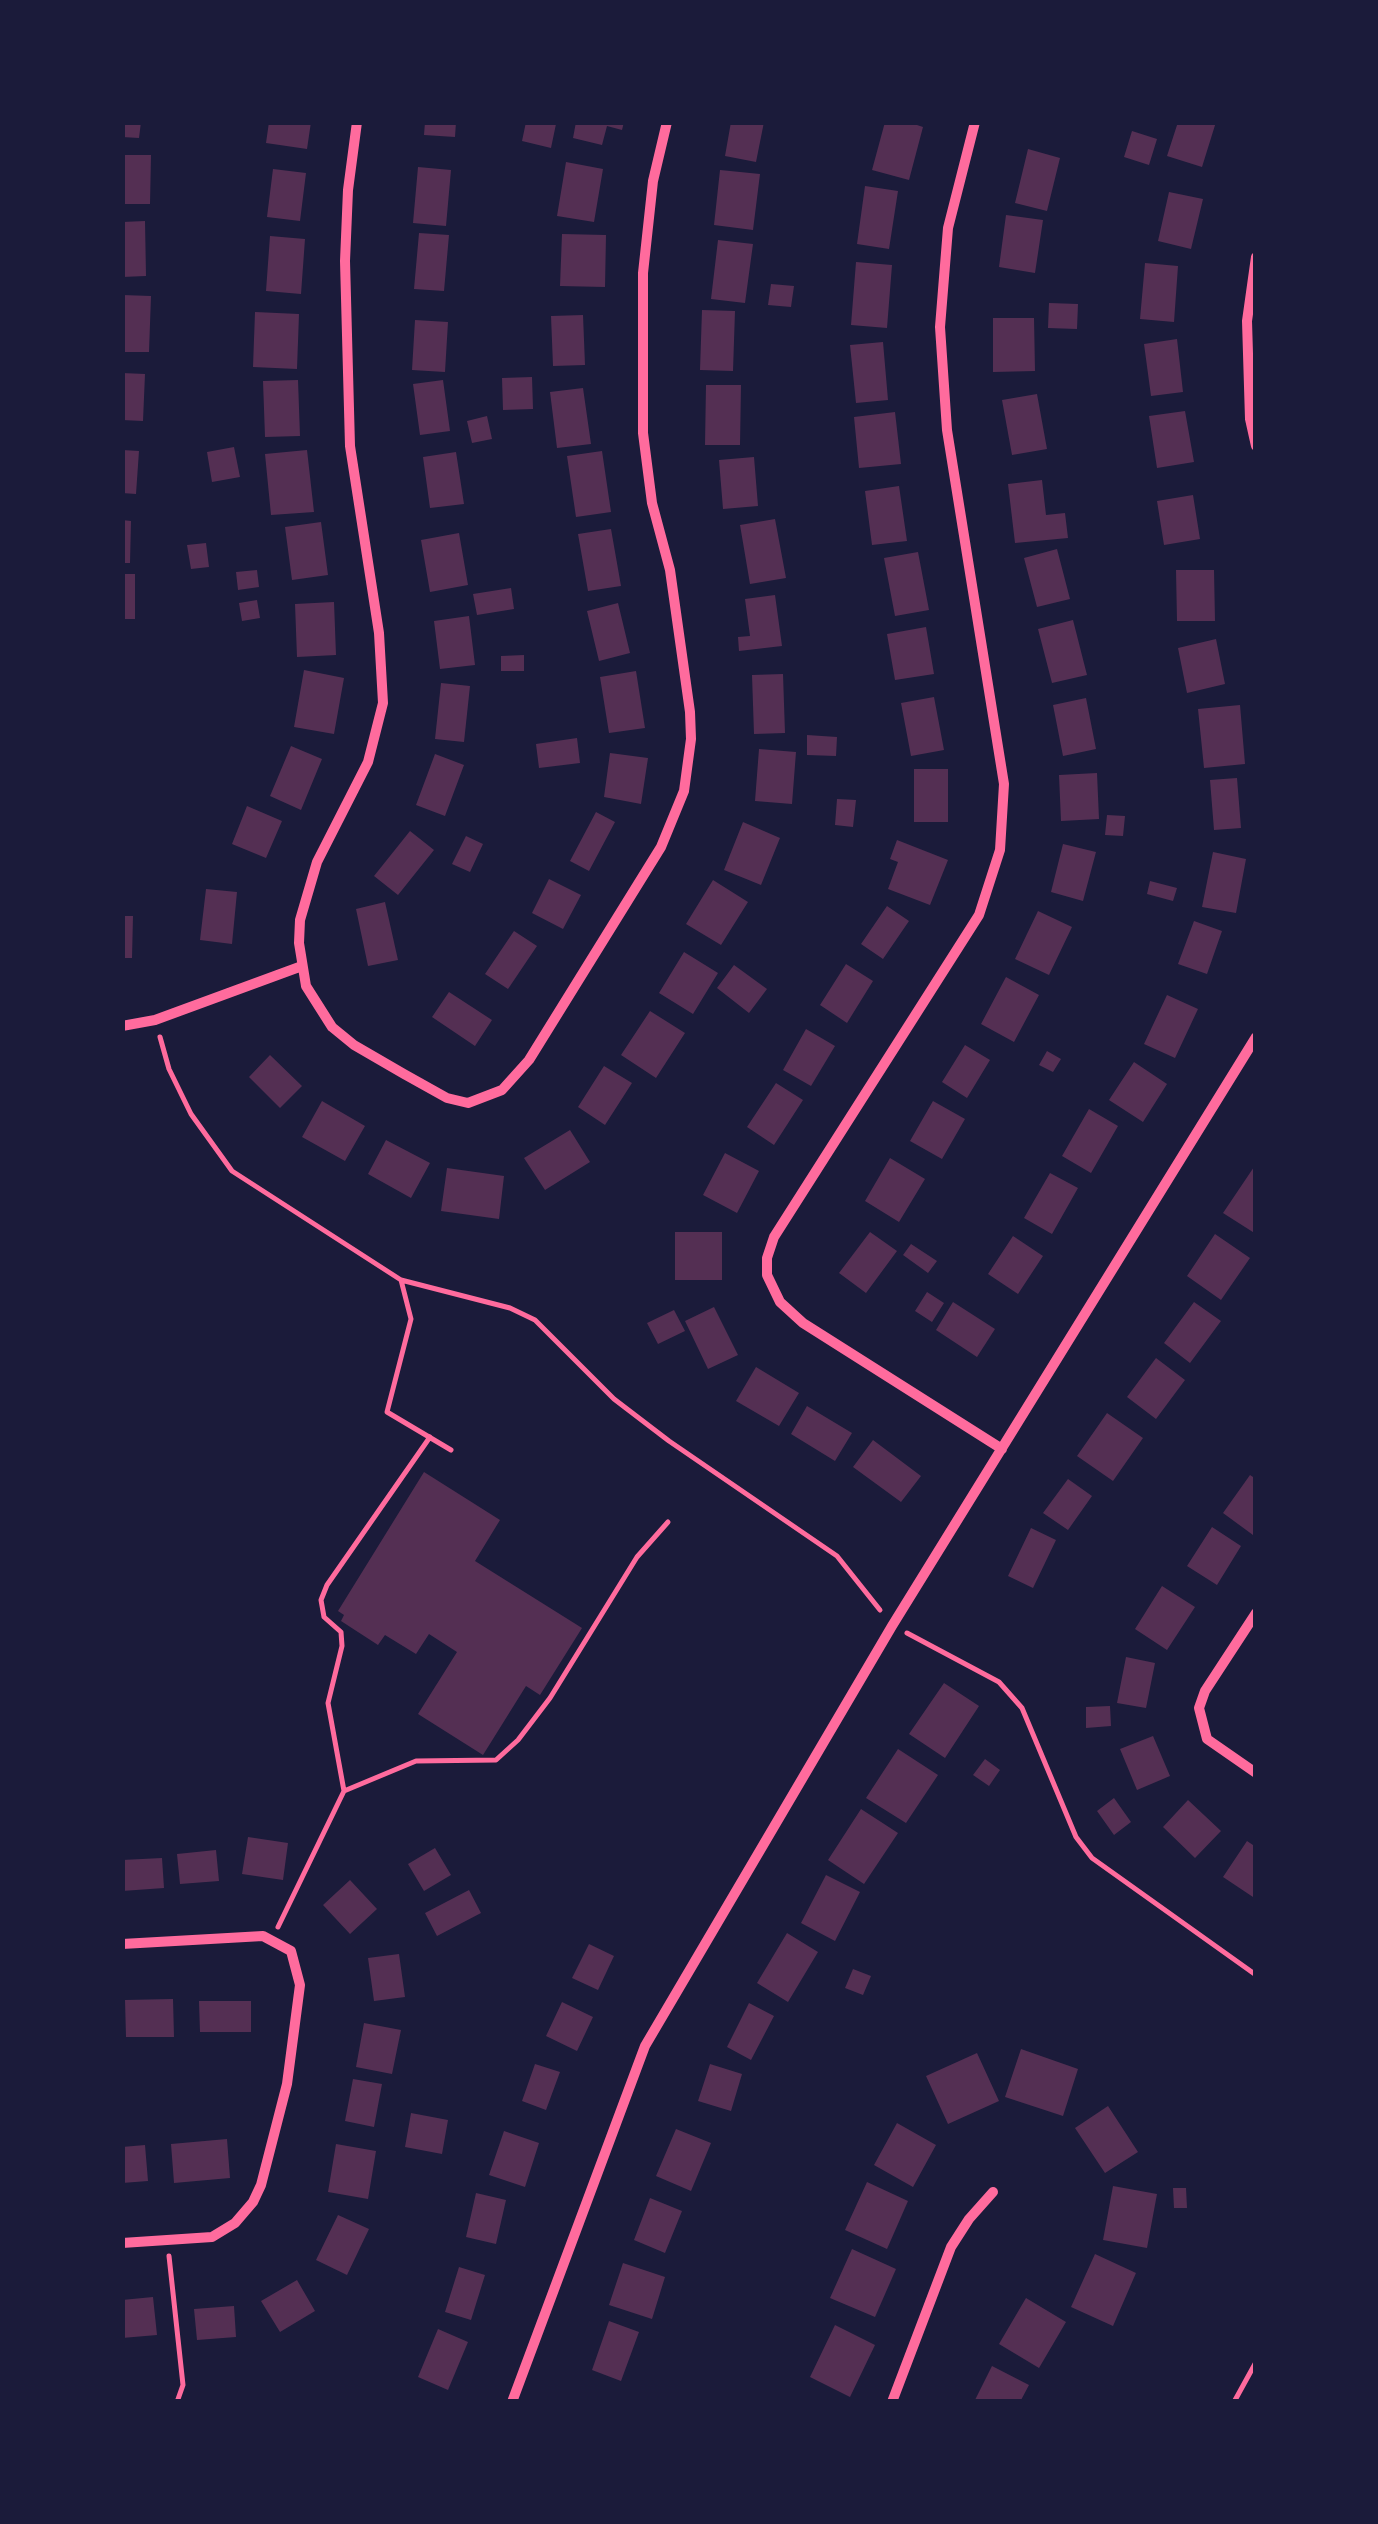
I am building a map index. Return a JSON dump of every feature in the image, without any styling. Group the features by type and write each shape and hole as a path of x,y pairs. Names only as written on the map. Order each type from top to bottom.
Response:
{"street":[{"path":"356,122 345,261 349,426 380,633 383,703 368,762 328,837 309,888 300,920 302,966 310,995 342,1036 447,1098 468,1103 502,1090 529,1060 668,834 684,791 691,739 690,712 670,570 652,503 645,450 642,352 644,273 654,181 667,122"},
{"path":"975,122 948,228 940,327 947,430 1004,784 1000,850 979,915 774,1238 767,1258 767,1276 780,1302 803,1323 1002,1449"},
{"path":"1256,257 1247,321 1250,420 1256,446"},
{"path":"122,1026 155,1020 302,966"},
{"path":"512,2402 645,2046 892,1626 1256,1037"},
{"path":"1256,1614 1205,1691 1199,1708 1208,1738 1256,1773"},
{"path":"122,1944 249,1935 272,1939 295,1958 300,1994 286,2084 261,2184 246,2211 225,2232 212,2237 122,2242"},
{"path":"892,2402 951,2247 968,2219 993,2192"}],"path":[{"path":"155,1020 176,1084 191,1114 232,1171 400,1280 510,1308 536,1320 614,1399 838,1556 892,1626 999,1682 1022,1708 1076,1837 1092,1858 1256,1974"},
{"path":"400,1280 411,1319 387,1412 451,1450"},
{"path":"272,1939 344,1792 328,1704 342,1646 341,1632 324,1617 321,1600 430,1438"},
{"path":"344,1792 416,1760 496,1760 518,1740 550,1698 637,1557 668,1522"},
{"path":"167,2240 182,2385 177,2402"},
{"path":"1234,2402 1256,2362"}],"building":[{"path":"122,122 141,122 139,138 122,137"},
{"path":"269,122 311,122 307,149 266,143"},
{"path":"425,122 456,122 455,137 424,135"},
{"path":"526,122 556,124 551,148 522,141"},
{"path":"576,122 624,122 622,130 607,126 602,145 573,138"},
{"path":"731,122 764,122 756,162 725,156"},
{"path":"885,122 908,122 923,127 909,180 872,170"},
{"path":"1178,122 1216,122 1202,167 1167,156"},
{"path":"1132,131 1157,139 1149,165 1124,157"},
{"path":"1028,149 1060,158 1047,211 1015,203"},
{"path":"122,155 151,155 150,204 122,204"},
{"path":"566,162 603,169 594,222 557,216"},
{"path":"418,167 451,170 446,226 413,223"},
{"path":"273,169 306,173 300,221 267,217"},
{"path":"720,170 760,174 753,230 714,225"},
{"path":"865,186 898,191 889,249 857,244"},
{"path":"1169,192 1203,199 1191,249 1158,241"},
{"path":"1006,215 1043,220 1035,273 999,267"},
{"path":"145,221 146,276 122,277 122,222"},
{"path":"419,233 449,235 444,291 414,289"},
{"path":"562,234 606,235 605,287 560,286"},
{"path":"270,236 305,239 301,294 266,291"},
{"path":"718,240 753,244 745,303 711,299"},
{"path":"856,262 892,265 887,328 851,325"},
{"path":"1145,263 1178,266 1174,322 1140,319"},
{"path":"771,284 794,286 791,307 768,305"},
{"path":"122,295 151,296 149,352 122,352"},
{"path":"1049,303 1078,304 1077,329 1048,328"},
{"path":"702,310 735,311 733,371 700,370"},
{"path":"255,312 299,314 297,369 253,367"},
{"path":"583,315 585,365 553,366 551,316"},
{"path":"993,318 1034,318 1035,371 993,372"},
{"path":"415,320 448,322 445,372 412,370"},
{"path":"1177,339 1183,392 1151,396 1144,344"},
{"path":"883,342 888,400 856,403 850,345"},
{"path":"122,373 145,374 143,421 122,420"},
{"path":"532,377 533,409 503,410 502,378"},
{"path":"298,380 300,436 265,437 263,381"},
{"path":"443,380 450,431 420,435 413,384"},
{"path":"706,385 741,385 740,445 705,445"},
{"path":"583,388 591,444 557,448 550,392"},
{"path":"1037,394 1047,449 1012,455 1002,400"},
{"path":"1185,411 1194,462 1157,468 1149,416"},
{"path":"895,412 901,464 859,468 854,417"},
{"path":"487,416 492,439 472,443 467,421"},
{"path":"234,447 240,477 212,482 207,452"},
{"path":"122,450 139,451 136,494 122,493"},
{"path":"307,450 314,512 271,515 265,454"},
{"path":"602,451 611,512 576,517 567,456"},
{"path":"456,452 464,504 430,508 423,457"},
{"path":"754,457 758,506 723,509 719,460"},
{"path":"1042,480 1046,515 1065,513 1068,538 1015,543 1008,484"},
{"path":"899,486 907,541 872,545 865,491"},
{"path":"1193,495 1200,539 1164,545 1157,501"},
{"path":"775,519 786,578 750,584 740,525"},
{"path":"122,520 131,521 130,563 122,563"},
{"path":"321,522 328,575 292,580 285,527"},
{"path":"611,529 621,586 588,591 578,534"},
{"path":"459,533 468,585 430,592 421,540"},
{"path":"206,543 209,567 191,569 187,545"},
{"path":"1057,549 1070,599 1037,607 1024,558"},
{"path":"918,552 929,610 895,616 884,558"},
{"path":"257,570 259,587 238,590 236,572"},
{"path":"1176,570 1214,570 1215,621 1177,621"},
{"path":"122,574 135,574 135,619 122,619"},
{"path":"511,588 514,609 477,615 473,594"},
{"path":"775,595 782,646 739,651 738,637 750,636 745,599"},
{"path":"257,600 260,618 242,621 239,603"},
{"path":"334,602 336,655 297,657 295,604"},
{"path":"618,603 630,653 599,661 587,611"},
{"path":"469,616 475,665 440,669 434,621"},
{"path":"1073,620 1087,675 1052,683 1038,629"},
{"path":"926,627 934,674 895,680 887,634"},
{"path":"1216,639 1225,684 1187,693 1178,648"},
{"path":"524,655 524,671 501,671 501,656"},
{"path":"304,670 344,678 334,734 294,727"},
{"path":"636,671 645,728 609,733 600,677"},
{"path":"783,674 785,733 754,734 752,675"},
{"path":"441,683 470,686 464,742 435,739"},
{"path":"934,697 944,750 911,756 901,703"},
{"path":"1086,698 1096,749 1063,756 1053,705"},
{"path":"1240,705 1245,764 1204,768 1198,709"},
{"path":"807,735 837,737 836,756 807,755"},
{"path":"577,738 580,763 539,768 536,744"},
{"path":"291,746 322,759 301,810 270,796"},
{"path":"759,749 796,752 792,804 755,801"},
{"path":"610,753 648,758 641,804 604,797"},
{"path":"435,754 464,765 445,816 416,805"},
{"path":"914,769 948,769 948,822 914,822"},
{"path":"1097,773 1099,819 1061,821 1059,775"},
{"path":"1237,778 1241,828 1214,830 1210,780"},
{"path":"837,799 856,800 853,827 835,825"},
{"path":"247,806 282,821 266,858 232,844"},
{"path":"596,812 615,822 589,871 570,861"},
{"path":"1107,815 1125,816 1123,836 1105,835"},
{"path":"743,822 780,838 761,885 724,870"},
{"path":"410,831 434,850 398,895 374,876"},
{"path":"466,836 483,844 470,872 452,864"},
{"path":"897,840 948,860 930,905 888,889 898,862 890,859"},
{"path":"1063,844 1096,852 1083,901 1051,892"},
{"path":"1213,852 1246,859 1236,913 1202,907"},
{"path":"549,879 581,895 563,929 532,913"},
{"path":"713,880 748,902 721,945 686,924"},
{"path":"1150,881 1177,888 1173,901 1147,894"},
{"path":"206,889 237,892 232,944 200,940"},
{"path":"385,902 398,960 368,966 356,909"},
{"path":"887,906 909,921 883,959 861,944"},
{"path":"1038,911 1072,927 1049,975 1015,959"},
{"path":"122,916 133,916 132,958 122,958"},
{"path":"1194,921 1222,931 1207,974 1178,964"},
{"path":"514,931 537,946 508,989 485,974"},
{"path":"684,952 718,973 693,1014 659,993"},
{"path":"846,964 873,981 847,1023 820,1005"},
{"path":"734,965 767,989 749,1013 717,988"},
{"path":"1006,977 1039,995 1014,1042 981,1024"},
{"path":"449,992 492,1020 475,1046 432,1017"},
{"path":"1167,995 1198,1009 1175,1058 1144,1044"},
{"path":"650,1011 685,1033 656,1078 621,1055"},
{"path":"806,1029 835,1046 811,1086 783,1070"},
{"path":"965,1045 990,1060 967,1098 942,1082"},
{"path":"1047,1051 1061,1059 1053,1072 1039,1065"},
{"path":"270,1055 302,1086 280,1108 249,1077"},
{"path":"1134,1062 1167,1084 1143,1122 1109,1100"},
{"path":"604,1066 632,1083 605,1125 578,1107"},
{"path":"776,1083 803,1100 774,1145 747,1127"},
{"path":"322,1101 365,1126 345,1161 302,1137"},
{"path":"933,1101 965,1119 942,1159 910,1141"},
{"path":"1089,1109 1118,1126 1091,1173 1062,1156"},
{"path":"570,1130 590,1162 545,1190 524,1158"},
{"path":"386,1140 430,1163 411,1198 368,1174"},
{"path":"725,1153 759,1171 737,1213 703,1195"},
{"path":"890,1158 925,1179 899,1222 865,1201"},
{"path":"1256,1164 1256,1234 1223,1213"},
{"path":"447,1168 504,1176 499,1219 441,1211"},
{"path":"1050,1173 1078,1188 1052,1234 1024,1218"},
{"path":"675,1232 722,1232 722,1280 675,1280"},
{"path":"870,1232 897,1251 866,1293 839,1273"},
{"path":"1215,1234 1250,1258 1221,1300 1187,1276"},
{"path":"1013,1236 1043,1256 1018,1294 988,1274"},
{"path":"911,1244 937,1261 928,1273 903,1255"},
{"path":"927,1292 944,1303 932,1322 915,1311"},
{"path":"953,1302 995,1329 977,1357 936,1330"},
{"path":"1194,1302 1221,1321 1190,1363 1164,1343"},
{"path":"714,1307 738,1355 708,1369 685,1321"},
{"path":"674,1310 685,1331 658,1344 647,1323"},
{"path":"1156,1358 1185,1380 1156,1419 1127,1397"},
{"path":"756,1367 799,1393 779,1426 736,1401"},
{"path":"807,1406 852,1433 835,1461 791,1434"},
{"path":"1107,1413 1143,1438 1113,1481 1077,1456"},
{"path":"873,1440 921,1476 901,1502 853,1467"},
{"path":"424,1472 500,1520 475,1561 582,1628 540,1695 526,1686 483,1755 418,1714 457,1652 429,1634 416,1654 385,1635 378,1645 341,1621 344,1615 338,1611"},
{"path":"1250,1475 1256,1479 1253,1535 1223,1513"},
{"path":"1068,1479 1092,1496 1068,1530 1043,1513"},
{"path":"1212,1527 1241,1546 1217,1585 1187,1566"},
{"path":"1031,1528 1056,1540 1033,1588 1008,1576"},
{"path":"1162,1586 1195,1607 1167,1650 1135,1629"},
{"path":"1126,1657 1155,1663 1146,1708 1117,1703"},
{"path":"944,1683 979,1706 945,1758 909,1734"},
{"path":"1110,1706 1111,1726 1086,1728 1086,1707"},
{"path":"1153,1736 1170,1776 1137,1790 1120,1749"},
{"path":"898,1749 938,1775 906,1823 866,1798"},
{"path":"985,1759 1000,1770 989,1786 973,1775"},
{"path":"1114,1798 1131,1822 1114,1835 1097,1811"},
{"path":"1188,1800 1221,1831 1195,1858 1163,1827"},
{"path":"861,1809 898,1833 864,1884 828,1860"},
{"path":"248,1837 288,1843 283,1880 242,1874"},
{"path":"1247,1841 1256,1847 1256,1899 1223,1877"},
{"path":"435,1848 451,1875 424,1891 408,1864"},
{"path":"216,1850 219,1881 180,1884 177,1854"},
{"path":"162,1858 164,1888 122,1891 122,1860"},
{"path":"826,1875 860,1892 835,1941 801,1923"},
{"path":"350,1880 377,1909 350,1934 323,1905"},
{"path":"469,1890 481,1913 437,1936 425,1913"},
{"path":"787,1933 818,1952 788,2002 757,1983"},
{"path":"589,1944 614,1956 598,1990 572,1978"},
{"path":"399,1954 405,1997 374,2001 368,1958"},
{"path":"853,1969 871,1976 863,1995 845,1988"},
{"path":"173,1999 174,2037 126,2037 125,2000"},
{"path":"199,2001 251,2001 251,2032 200,2032"},
{"path":"562,2002 593,2017 577,2051 546,2036"},
{"path":"749,2003 774,2016 751,2060 727,2047"},
{"path":"364,2023 401,2030 392,2074 356,2067"},
{"path":"1021,2049 1078,2069 1063,2116 1005,2097"},
{"path":"977,2053 999,2101 948,2124 926,2076"},
{"path":"535,2064 560,2072 546,2110 522,2101"},
{"path":"710,2064 742,2074 731,2111 698,2101"},
{"path":"353,2079 382,2084 374,2127 345,2121"},
{"path":"1108,2106 1138,2152 1105,2173 1075,2128"},
{"path":"411,2113 448,2120 442,2154 405,2147"},
{"path":"897,2123 936,2145 913,2187 874,2165"},
{"path":"676,2129 711,2143 691,2191 656,2176"},
{"path":"504,2131 539,2143 525,2187 489,2175"},
{"path":"227,2139 230,2178 174,2183 171,2144"},
{"path":"336,2144 376,2151 368,2199 328,2192"},
{"path":"145,2145 148,2181 122,2183 122,2147"},
{"path":"867,2182 908,2201 887,2249 845,2230"},
{"path":"1113,2186 1157,2194 1147,2248 1103,2240"},
{"path":"1173,2188 1186,2188 1187,2208 1174,2208"},
{"path":"476,2193 506,2200 496,2244 466,2237"},
{"path":"650,2198 682,2211 665,2253 634,2240"},
{"path":"338,2215 369,2229 347,2275 316,2260"},
{"path":"852,2249 896,2269 875,2317 830,2298"},
{"path":"1095,2254 1136,2273 1113,2326 1071,2307"},
{"path":"623,2263 665,2277 652,2319 609,2305"},
{"path":"459,2267 485,2275 471,2320 445,2312"},
{"path":"297,2280 315,2311 280,2332 261,2301"},
{"path":"153,2297 157,2335 122,2338 122,2300"},
{"path":"1026,2298 1066,2322 1039,2368 999,2344"},
{"path":"234,2306 236,2337 197,2340 194,2309"},
{"path":"609,2321 639,2332 621,2381 592,2370"},
{"path":"835,2325 875,2345 850,2397 810,2377"},
{"path":"438,2329 468,2342 448,2390 418,2377"},
{"path":"992,2366 1029,2385 1020,2402 974,2402"}]}
